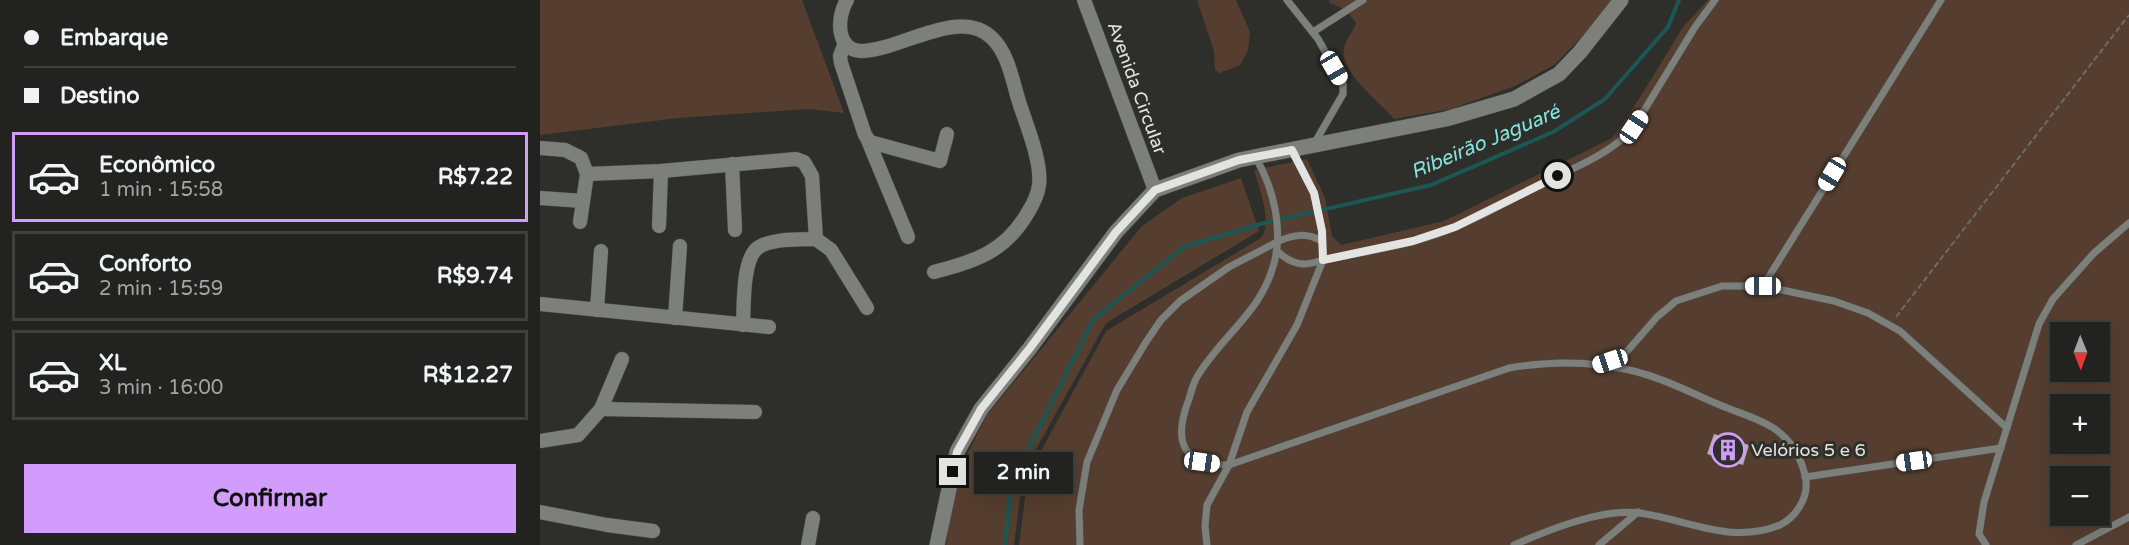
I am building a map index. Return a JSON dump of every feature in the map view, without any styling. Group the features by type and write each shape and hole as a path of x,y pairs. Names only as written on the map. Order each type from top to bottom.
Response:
{"main road":[{"path":"937,545 957,452 981,409 1030,348 1116,232 1155,190 1239,160 1446,120 1514,99 1559,74 1580,52 1621,0"}],"street":[{"path":"847,0 840,19 840,30 845,43 857,50 870,50 939,30 964,27 985,33 997,44 1004,55 1038,164 1040,185 1018,229 1000,247 976,260 933,272"},
{"name":"Avenida Circular","path":"1084,0 1155,190"},
{"path":"845,43 840,56 841,63 867,138 908,237"},
{"path":"867,138 870,142 940,161 946,134"},
{"path":"540,148 565,150 581,158 587,174 580,222"},
{"path":"587,174 661,171 796,159 804,162 812,176 816,239"},
{"path":"732,164 735,230"},
{"path":"658,226 661,171"},
{"path":"540,198 583,201"},
{"path":"743,325 747,265 751,254 760,247 775,243 816,239 831,250 867,308"},
{"path":"675,318 680,246"},
{"path":"597,310 601,251"},
{"path":"540,304 769,327"},
{"path":"540,441 578,435 601,409 622,359"},
{"path":"601,409 755,412"},
{"path":"540,512 653,531"},
{"path":"807,545 813,518"}],"lane":[{"path":"1287,0 1313,32 1343,83 1343,94 1312,146"},
{"path":"1313,32 1363,0"},
{"path":"1277,251 1287,260 1298,264 1311,264 1413,241 1455,227 1610,148 1627,136 1634,127 1695,27 1715,0"},
{"path":"1763,286 1941,0"},
{"path":"1207,545 1205,526 1207,505 1229,465 1247,412 1297,325 1323,260 1322,231 1314,193 1292,150"},
{"path":"1256,157 1272,198 1278,228 1277,251 1271,273 1257,301 1213,354 1196,379 1182,416 1182,441 1184,449 1191,457 1202,462 1229,465 1509,368 1538,364 1598,365 1644,373 1771,426 1795,449 1804,469 1807,490 1798,510 1782,524 1763,532 1739,537 1715,534 1687,524 1638,512 1593,516 1538,534 1514,545"},
{"path":"1985,545 1979,534 1984,502 2039,324 2053,299 2094,253 2129,223"},
{"path":"1080,545 1079,510 1087,462 1117,390 1161,320 1180,301 1229,267 1279,241 1300,234 1322,241"},
{"path":"1598,365 1622,357 1657,317 1676,301 1722,286 1763,286 1834,302 1868,313 1890,325 1908,338 2007,428"},
{"path":"1805,477 2001,448"},
{"path":"1599,545 1638,512"},
{"path":"2076,545 2129,517"},
{"path":"1727,545 1731,536"}],"path":[{"path":"1890,325 2129,15"}],"shaded area":[{"path":"540,0 802,0 844,113 809,109 678,118 540,135"},
{"path":"1197,0 1236,0 1250,32 1248,50 1240,65 1220,73 1215,70 1214,51"},
{"path":"1329,0 1614,0 1590,29 1554,65 1515,86 1451,109 1394,119 1353,76 1347,66 1344,48 1356,23 1346,10 1330,3"},
{"path":"1708,0 2129,0 2129,545 1019,545 1028,475 1106,331 1261,238 1266,224 1262,195 1254,170 1307,159 1325,198 1332,236 1341,245 1444,221 1612,138 1683,27"},
{"path":"1241,178 1259,231 1106,323 1023,473 1014,545 946,545 954,480 987,415 1142,226 1182,198"}],"building":[{"name":"Velórios 5 e 6","path":"1714,434 1749,445 1743,465 1707,454"}],"waterway":[{"name":"Ribeirão Jaguaré","path":"1005,545 1011,484 1093,320 1184,247 1260,224 1431,185 1553,132 1605,99 1668,27 1679,0"}],"place":[{"name":"Velórios 5 e 6","path":"1728,450"}],"route":[{"path":"953,472 957,452 981,409 1030,348 1116,232 1155,190 1239,160 1292,150 1314,193 1322,231 1323,260 1413,241 1455,227 1558,176"}]}
